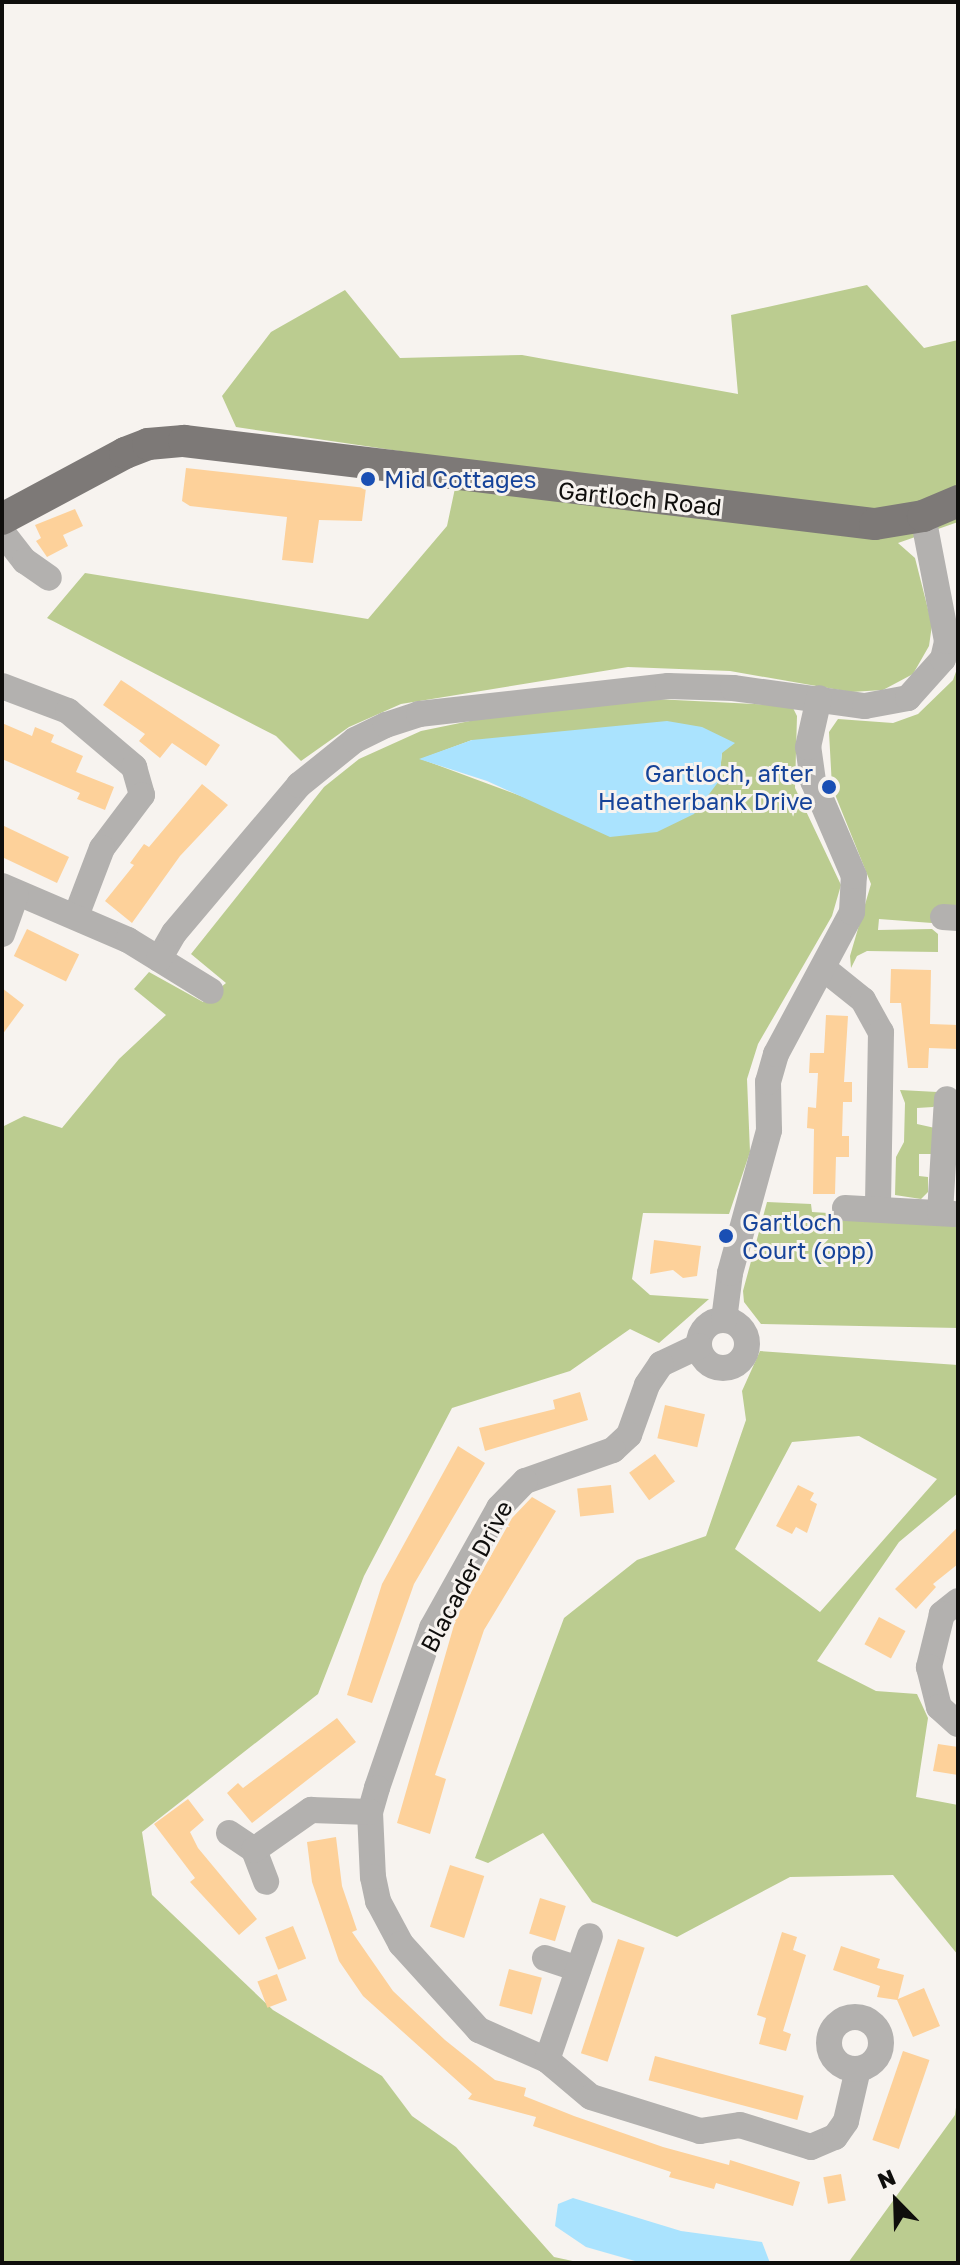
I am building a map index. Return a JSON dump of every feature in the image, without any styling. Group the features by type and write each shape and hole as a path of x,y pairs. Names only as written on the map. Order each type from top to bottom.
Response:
{"main road":[{"name":"Gartloch Road","path":"2,519 125,453 148,444 184,441 875,524 923,516 958,501"}],"street":[{"path":"159,959 174,933 299,785 355,740 386,725 419,714 668,686 887,706 908,698 943,659 946,619 923,516"},
{"path":"2,532 25,561 49,578"},
{"path":"2,686 68,711 134,767 142,795 102,848 76,916"},
{"path":"724,1320 730,1273 755,1192 769,1130 768,1082 776,1054 852,912 854,876 813,781 808,747 819,698"},
{"path":"2,934 9,891 76,916 159,959 211,991"},
{"path":"823,968 863,1000 881,1032 878,1209"},
{"path":"845,1208 949,1214 938,1110"},
{"path":"724,1320 746,1334 742,1360 716,1368 699,1346 705,1327 724,1320"},
{"name":"Blacader Drive","path":"699,1346 661,1364 647,1385 629,1435 613,1450 534,1477 510,1492 499,1508 432,1628 370,1812 378,1901 401,1944 479,2030 547,2060 591,2097 636,2113 700,2131 740,2125 811,2147 835,2137 846,2121 858,2069"},
{"path":"958,1601 942,1614 929,1667 939,1707 958,1724"},
{"path":"254,1850 311,1810 370,1812"},
{"path":"229,1833 254,1850 266,1882"},
{"path":"547,2060 590,1936"},
{"path":"545,1958 578,1969"}],"green space":[{"path":"867,285 924,348 958,340 958,522 898,543 915,558 932,625 929,646 913,674 883,690 851,692 730,671 628,667 401,704 349,727 301,761 276,736 47,618 85,573 368,619 447,526 461,460 236,427 222,396 271,332 345,290 400,358 522,355 738,394 731,315"},
{"path":"958,666 958,910 932,923 879,919 878,930 932,929 938,934 938,952 867,951 857,956 851,968 850,956 871,884 832,787 829,732 838,719 893,723 918,714 953,680"},
{"path":"655,699 792,706 797,716 795,788 841,885 832,916 758,1044 747,1079 750,1152 729,1214 643,1213 632,1279 650,1295 709,1299 659,1343 630,1329 570,1371 452,1408 364,1576 318,1694 142,1832 152,1895 273,2010 382,2076 412,2116 456,2147 554,2257 582,2263 2,2263 2,1127 24,1116 62,1128 119,1059 166,1015 134,989 149,972 203,1002 226,983 191,954 324,787 359,759 421,731 504,714","holes":["472,740 722,753 719,781 537,802 421,759"]},
{"path":"900,1090 956,1093 933,1107 917,1108 917,1124 935,1128 935,1154 919,1154 919,1176 928,1177 928,1192 921,1199 895,1195 896,1157 904,1142 905,1103"},
{"path":"767,1202 811,1204 812,1212 958,1221 958,1328 761,1324 744,1302 743,1291"},
{"path":"760,1351 958,1365 958,1493 899,1542 817,1661 876,1691 917,1694 928,1718 916,1797 958,1805 958,1955 893,1875 790,1877 677,1937 592,1902 543,1833 488,1863 475,1858 564,1618 637,1560 706,1536 746,1420 742,1391","holes":["859,1436 937,1479 820,1612 735,1549 792,1442"]},
{"path":"958,2092 958,2263 848,2263 955,2115"}],"water":[{"path":"667,721 702,727 735,743 722,753 719,781 694,814 657,832 610,837 487,781 419,759 472,740"},
{"path":"573,2198 681,2231 762,2242 770,2263 642,2263 586,2247 555,2226 558,2204"}],"building":[{"path":"186,468 366,488 362,521 319,520 313,563 282,560 287,517 190,506 182,501"},
{"path":"75,509 83,526 63,535 68,546 47,557 36,541 41,538 35,525"},
{"path":"121,680 220,745 206,766 172,743 160,758 139,741 145,734 103,705"},
{"path":"2,723 32,736 35,727 54,735 51,742 83,756 76,772 114,787 105,810 77,799 80,793 2,759"},
{"path":"202,784 228,805 180,856 132,923 105,901 134,865 130,863 144,844 149,847"},
{"path":"2,825 69,857 57,883 2,857"},
{"path":"27,929 79,954 66,981 14,956"},
{"path":"891,969 931,970 930,1024 958,1025 958,1049 929,1048 928,1068 908,1068 901,1003 890,1003"},
{"path":"2,988 24,1005 2,1035"},
{"path":"826,1015 848,1016 844,1082 852,1082 852,1102 843,1102 842,1136 849,1136 849,1157 836,1157 835,1194 813,1194 814,1129 807,1128 808,1107 816,1108 818,1073 809,1073 810,1053 824,1053"},
{"path":"654,1240 701,1246 697,1276 683,1278 673,1270 650,1274"},
{"path":"580,1392 588,1420 485,1451 479,1428 555,1409 553,1400"},
{"path":"665,1405 705,1414 697,1447 657,1438"},
{"path":"458,1446 485,1463 414,1584 372,1703 347,1695 382,1584"},
{"path":"655,1454 675,1482 649,1500 629,1473"},
{"path":"611,1485 614,1513 580,1516 577,1489"},
{"path":"798,1485 814,1493 810,1500 817,1504 807,1533 796,1527 792,1534 776,1526"},
{"path":"532,1497 556,1511 484,1630 435,1775 446,1779 430,1834 397,1823 456,1618 512,1518"},
{"path":"958,1527 958,1564 933,1584 936,1587 916,1609 895,1589"},
{"path":"879,1617 905,1631 891,1658 864,1644"},
{"path":"337,1718 356,1742 252,1823 227,1793 238,1783 243,1788"},
{"path":"938,1744 958,1747 958,1775 933,1771"},
{"path":"188,1799 204,1820 190,1832 198,1848 257,1919 239,1935 190,1882 195,1878 154,1824"},
{"path":"336,1837 342,1886 357,1930 352,1932 393,1991 445,2040 495,2080 526,2088 524,2096 574,2116 663,2147 729,2165 730,2160 800,2182 793,2206 716,2183 714,2189 669,2177 671,2172 533,2126 536,2117 468,2099 472,2094 363,1996 339,1961 312,1882 307,1842"},
{"path":"450,1865 484,1876 464,1938 430,1927"},
{"path":"540,1898 566,1906 555,1941 529,1933"},
{"path":"293,1926 306,1958 278,1970 265,1937"},
{"path":"782,1932 797,1937 793,1950 806,1955 783,2031 791,2034 786,2051 759,2044 766,2018 757,2015"},
{"path":"618,1939 645,1948 608,2062 581,2053"},
{"path":"841,1946 880,1959 877,1968 904,1975 898,1999 924,1988 940,2026 913,2037 897,2000 877,1997 880,1986 833,1970"},
{"path":"509,1969 542,1978 532,2015 499,2006"},
{"path":"277,1974 287,2000 267,2008 257,1982"},
{"path":"903,2051 929,2060 899,2149 872,2140"},
{"path":"655,2056 804,2096 797,2120 649,2080"},
{"path":"841,2174 846,2201 828,2204 823,2177"}],"place":[{"name":"Mid Cottages","path":"368,479"},
{"name":"Gartloch, after Heatherbank Drive","path":"829,787"},
{"name":"Gartloch Court (opp)","path":"726,1236"}]}
